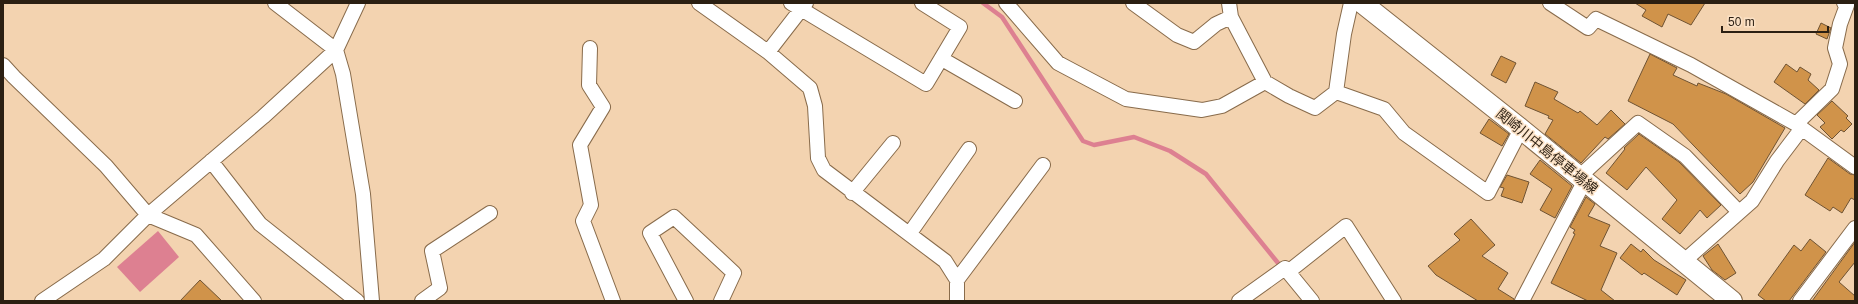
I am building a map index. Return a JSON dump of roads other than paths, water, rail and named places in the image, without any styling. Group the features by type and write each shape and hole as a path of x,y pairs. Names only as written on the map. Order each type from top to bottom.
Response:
{"main road":[{"name":"関崎川中島停車場線","path":"1362,3 1521,129 1581,180 1732,301"}],"street":[{"path":"275,3 336,50 343,74 363,194 372,301"},
{"path":"42,301 104,259 148,216 263,118 336,50 358,3"},
{"path":"699,3 768,52 810,88 815,106 818,158 824,170 852,193 910,233 945,261 957,280 957,301"},
{"path":"768,52 800,5 926,84 960,27 922,3"},
{"path":"1006,3 1058,63 1126,99 1202,110 1222,106 1265,82"},
{"path":"1133,3 1177,34 1194,42 1230,10 1265,82 1289,96 1315,108 1336,92 1344,34 1351,3"},
{"path":"1550,3 1588,28 1596,19 1684,62 1799,126 1855,167"},
{"path":"1683,262 1752,201 1799,126 1832,89 1840,64 1835,48 1840,24 1847,5 1844,3"},
{"path":"590,48 589,85 603,107 580,145 591,205 583,221 613,301"},
{"path":"942,59 1015,101"},
{"path":"3,65 106,166 148,216 196,235 254,301"},
{"path":"1336,92 1384,109 1404,133 1488,193 1521,129"},
{"path":"1522,301 1581,180 1638,123 1685,156 1739,212"},
{"path":"852,193 893,143"},
{"path":"910,233 969,149"},
{"path":"211,162 260,224 357,301"},
{"path":"957,280 1043,165"},
{"path":"422,301 440,288 432,251 490,213"},
{"path":"686,301 650,233 674,217 734,273 721,301"},
{"path":"1288,272 1346,226 1394,301"},
{"path":"1800,301 1855,228"},
{"path":"1239,301 1285,268 1312,301"}],"waterway":[{"path":"983,3 1002,17 1083,141 1094,145 1134,137 1170,151 1206,174 1278,263"}]}
